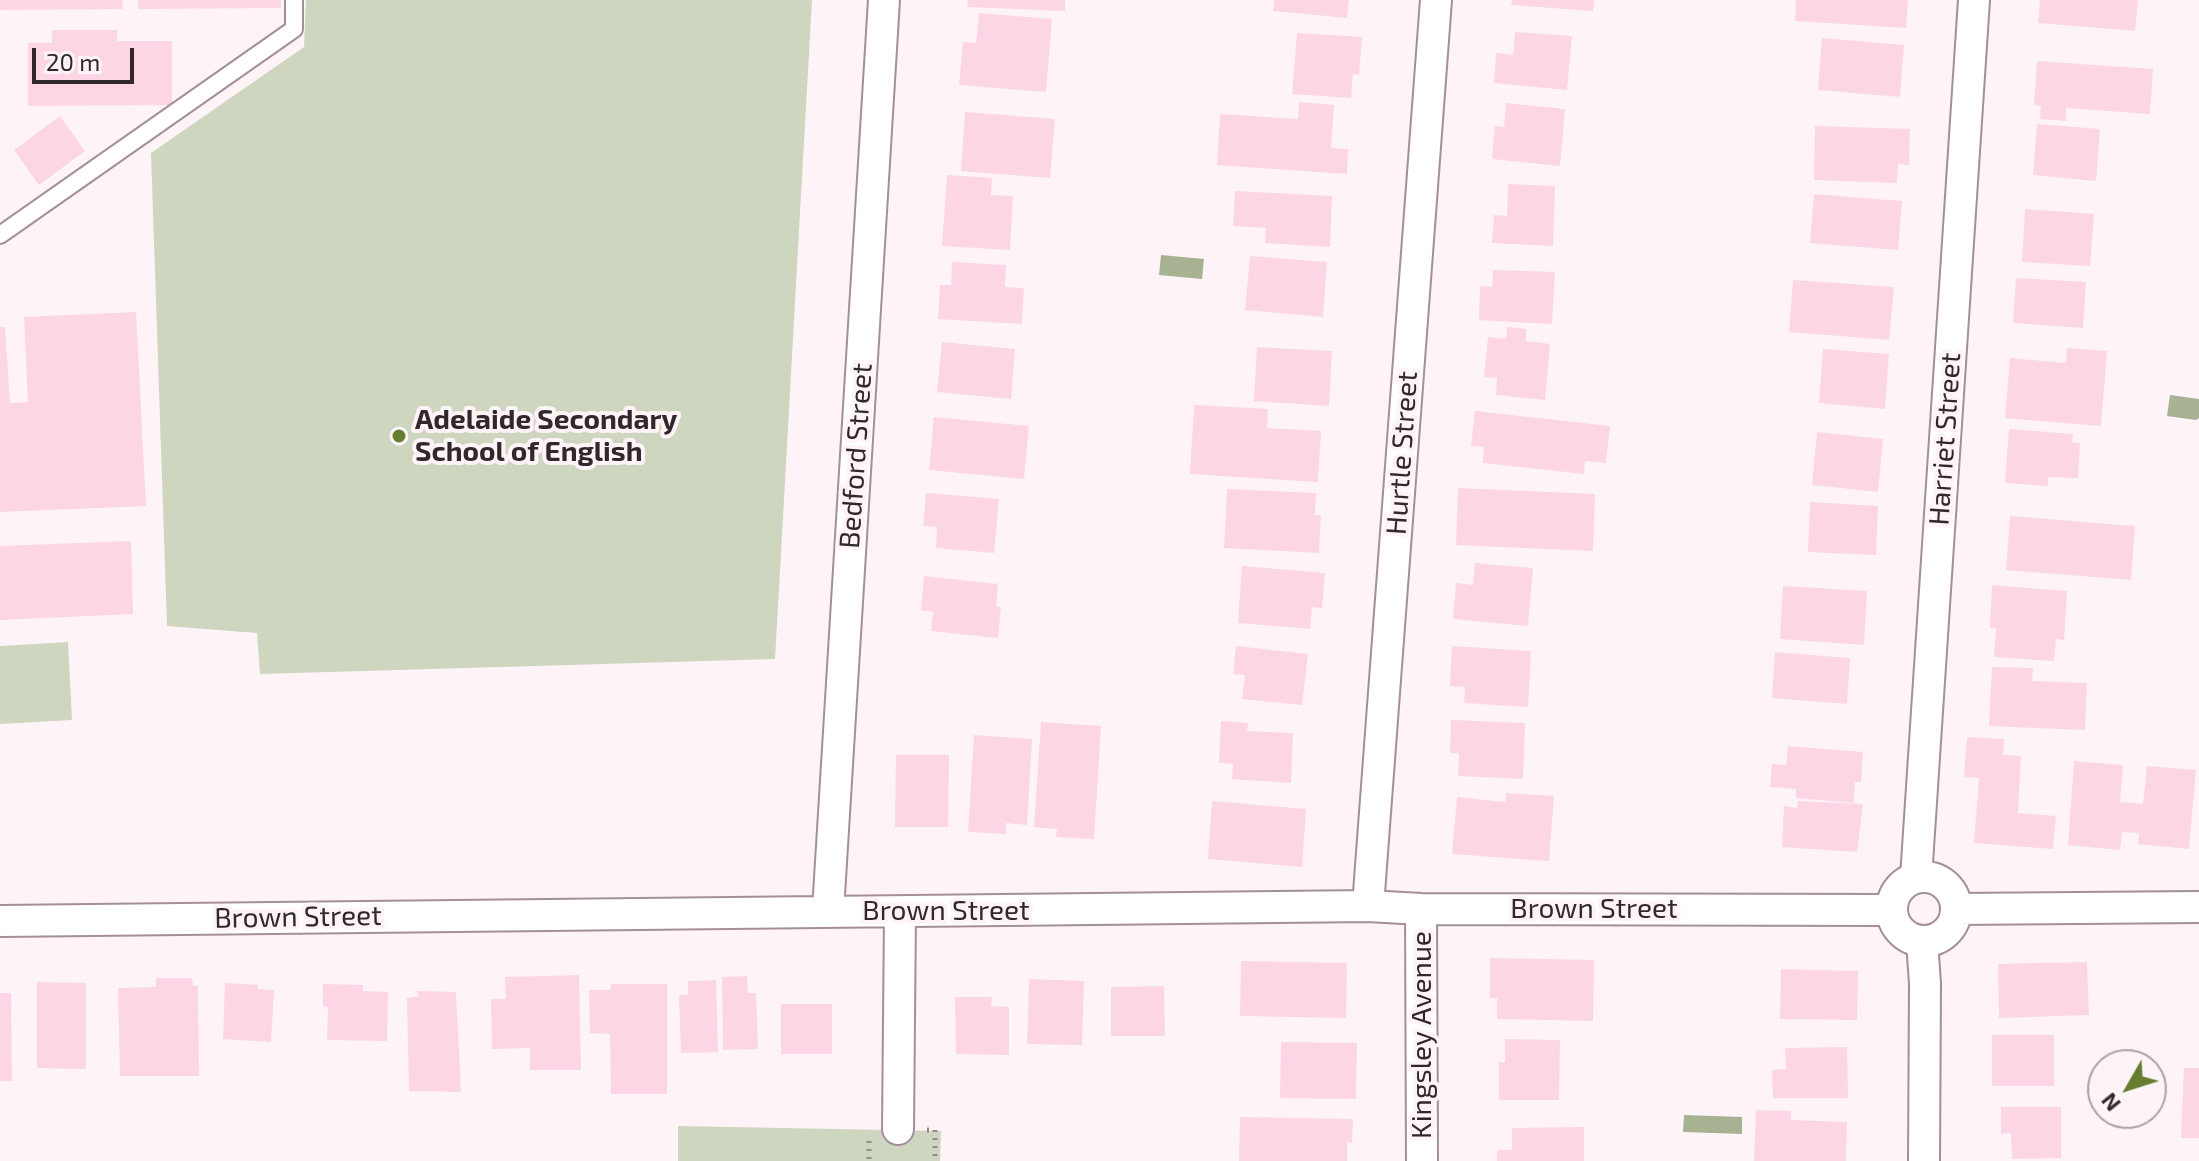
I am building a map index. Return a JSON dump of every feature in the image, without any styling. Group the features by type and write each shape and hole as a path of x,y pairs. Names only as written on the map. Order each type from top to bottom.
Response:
{"street":[{"name":"Bedford Street","path":"828,911 884,0"},
{"name":"Hurtle Street","path":"1368,906 1436,0"},
{"name":"Harriet Street","path":"1916,878 1974,0"},
{"path":"1916,878 1938,880 1954,897 1954,921 1939,938 1922,941 1911,938 1898,928 1892,910 1893,899 1906,883 1916,878"},
{"name":"Brown Street","path":"0,921 1368,906 1421,909 1892,910"},
{"path":"1956,909 2199,907"},
{"name":"Kingsley Avenue","path":"1421,909 1422,1161"},
{"path":"898,1129 900,912"},
{"path":"1922,941 1925,984 1924,1161"}],"lane":[{"path":"0,235 294,29 294,0"}],"path":[{"path":"935,1130 935,1161"}],"shaded area":[{"path":"306,0 812,0 775,659 260,674 257,633 167,626 151,153 304,47"},
{"path":"1161,255 1204,259 1202,279 1159,275"},
{"path":"2170,395 2199,399 2199,418 2167,416"},
{"path":"68,642 72,720 0,724 0,646"},
{"path":"1684,1115 1742,1117 1742,1134 1683,1132"},
{"path":"678,1126 941,1131 940,1161 678,1161"}],"building":[{"path":"0,0 122,0 123,9 0,10"},
{"path":"138,0 281,0 281,8 138,9"},
{"path":"968,0 1065,0 1065,11 967,7"},
{"path":"1274,0 1349,0 1347,18 1273,11"},
{"path":"1512,0 1594,0 1593,11 1511,5"},
{"path":"1796,0 1908,0 1906,28 1795,21"},
{"path":"2040,0 2138,0 2135,31 2038,23"},
{"path":"979,13 1052,19 1046,92 959,85 963,42 976,43"},
{"path":"52,30 117,30 117,41 172,41 172,105 28,106 28,43 52,43"},
{"path":"1515,32 1572,36 1567,90 1494,83 1496,53 1513,55"},
{"path":"1297,33 1362,37 1359,75 1353,74 1351,98 1292,94"},
{"path":"1822,38 1904,45 1900,97 1818,90"},
{"path":"2037,61 2153,69 2150,114 2066,108 2066,121 2040,119 2041,106 2034,105"},
{"path":"1299,102 1334,105 1331,148 1348,149 1347,174 1217,165 1220,114 1298,119"},
{"path":"1506,103 1565,109 1560,166 1492,159 1495,126 1504,127"},
{"path":"965,112 1055,119 1050,178 961,171"},
{"path":"60,116 85,151 39,185 14,150"},
{"path":"2037,124 2100,129 2096,181 2033,175"},
{"path":"1815,126 1910,129 1909,165 1898,164 1897,183 1814,180"},
{"path":"947,175 992,178 991,195 1013,196 1010,250 942,246"},
{"path":"1508,184 1555,186 1553,246 1492,243 1494,215 1507,216"},
{"path":"1235,191 1332,196 1330,247 1265,243 1266,228 1233,226"},
{"path":"1814,194 1902,201 1898,250 1810,243"},
{"path":"2025,209 2094,214 2090,266 2022,262"},
{"path":"1250,256 1327,262 1323,317 1245,310"},
{"path":"952,262 1006,265 1005,287 1024,288 1022,324 938,319 940,285 951,285"},
{"path":"1493,270 1555,272 1552,324 1479,320 1480,286 1492,287"},
{"path":"2016,278 2086,282 2083,328 2013,323"},
{"path":"1793,280 1894,287 1889,340 1789,332"},
{"path":"136,312 146,506 0,512 0,327 5,327 10,403 28,402 24,317"},
{"path":"1507,327 1526,329 1526,341 1550,344 1545,400 1496,395 1497,378 1484,377 1488,337 1506,339"},
{"path":"942,342 1015,349 1011,399 937,392"},
{"path":"1257,347 1332,351 1329,406 1254,401"},
{"path":"2067,348 2107,351 2101,426 2005,418 2010,358 2066,363"},
{"path":"1823,349 1889,354 1885,409 1819,403"},
{"path":"1194,405 1268,409 1267,428 1321,431 1318,482 1190,474"},
{"path":"1475,411 1610,426 1606,463 1585,461 1584,474 1483,463 1484,447 1471,446"},
{"path":"934,417 1029,426 1024,479 929,470"},
{"path":"2009,429 2073,434 2072,442 2080,443 2078,478 2048,477 2048,486 2005,483"},
{"path":"1817,432 1883,439 1878,492 1812,485"},
{"path":"1458,488 1595,494 1593,551 1456,545"},
{"path":"1227,489 1316,493 1315,515 1321,515 1319,553 1224,548"},
{"path":"926,493 999,499 994,553 936,548 937,527 923,526"},
{"path":"1810,502 1878,506 1876,555 1808,552"},
{"path":"2010,516 2135,526 2131,580 2006,570"},
{"path":"131,541 133,614 0,620 0,546"},
{"path":"1475,563 1533,568 1528,626 1453,619 1456,583 1473,585"},
{"path":"1242,566 1325,573 1322,608 1312,607 1310,629 1238,623"},
{"path":"924,576 998,584 996,606 1001,607 998,638 931,631 933,612 921,610"},
{"path":"1992,585 2067,591 2064,640 2056,639 2054,661 1994,657 1996,628 1990,628"},
{"path":"1783,586 1867,591 1864,645 1780,639"},
{"path":"1236,646 1308,654 1302,705 1242,699 1245,675 1233,674"},
{"path":"1452,646 1531,651 1528,707 1464,703 1465,687 1450,686"},
{"path":"1775,652 1850,658 1847,704 1772,698"},
{"path":"1992,667 2033,668 2032,681 2087,683 2085,730 1989,726"},
{"path":"1451,720 1525,723 1523,779 1458,776 1459,753 1450,753"},
{"path":"1221,721 1248,723 1247,731 1293,733 1291,783 1232,779 1233,764 1219,763"},
{"path":"1041,722 1101,726 1094,839 1056,837 1057,829 1034,827"},
{"path":"974,735 1032,739 1027,825 1006,823 1006,834 968,832"},
{"path":"1967,737 2004,739 2003,755 2021,756 2018,813 2056,816 2053,849 1974,843 1979,778 1964,777"},
{"path":"1788,746 1863,752 1861,782 1855,782 1854,803 1796,798 1796,789 1770,787 1772,764 1786,765"},
{"path":"896,755 949,755 948,827 895,827"},
{"path":"2074,761 2123,765 2120,802 2143,804 2147,766 2196,770 2189,849 2138,844 2139,833 2122,832 2120,850 2068,845"},
{"path":"1506,793 1554,796 1549,861 1452,854 1457,797 1505,802"},
{"path":"1212,801 1306,809 1302,867 1208,859"},
{"path":"1798,801 1863,804 1857,852 1782,847 1784,806 1797,808"},
{"path":"1490,958 1594,960 1593,1021 1497,1019 1497,998 1490,998"},
{"path":"1241,961 1347,963 1346,1018 1240,1016"},
{"path":"2087,962 2089,1015 1999,1018 1998,964"},
{"path":"1781,969 1858,971 1857,1020 1780,1019"},
{"path":"579,975 581,1070 530,1070 530,1048 492,1049 491,999 506,999 505,977"},
{"path":"747,976 748,993 756,993 758,1049 723,1050 722,977"},
{"path":"156,978 192,978 193,986 198,986 199,1076 120,1076 118,988 156,987"},
{"path":"1029,979 1084,981 1082,1045 1027,1044"},
{"path":"716,980 718,1052 681,1053 679,995 688,995 688,981"},
{"path":"37,982 86,983 86,1069 37,1068"},
{"path":"225,983 258,985 258,989 274,990 271,1042 223,1039"},
{"path":"323,984 363,985 363,991 388,992 387,1041 327,1040 328,1007 323,1006"},
{"path":"611,984 667,984 667,1094 611,1094 610,1034 590,1033 589,990 610,990"},
{"path":"1164,986 1165,1036 1111,1036 1111,987"},
{"path":"417,991 456,992 461,1092 409,1091 407,998 419,996"},
{"path":"0,993 11,993 12,1081 0,1081"},
{"path":"955,997 992,997 991,1006 1009,1007 1009,1055 956,1054"},
{"path":"781,1004 832,1004 832,1054 781,1054"},
{"path":"1992,1035 2054,1035 2054,1086 1992,1086"},
{"path":"1505,1039 1560,1040 1559,1100 1499,1100 1499,1062 1505,1062"},
{"path":"1281,1042 1357,1043 1356,1099 1280,1098"},
{"path":"1847,1047 1848,1098 1773,1098 1772,1070 1786,1069 1785,1048"},
{"path":"2184,1068 2199,1068 2199,1138 2181,1138"},
{"path":"2001,1107 2061,1107 2061,1158 2012,1159 2011,1133 2001,1134"},
{"path":"1756,1110 1791,1111 1791,1120 1847,1122 1846,1161 1754,1161"},
{"path":"1240,1117 1353,1119 1352,1143 1347,1142 1347,1161 1239,1161"},
{"path":"1584,1127 1584,1161 1497,1161 1497,1150 1512,1150 1512,1128"}],"place":[{"name":"Adelaide Secondary School of English","path":"399,436"}]}
